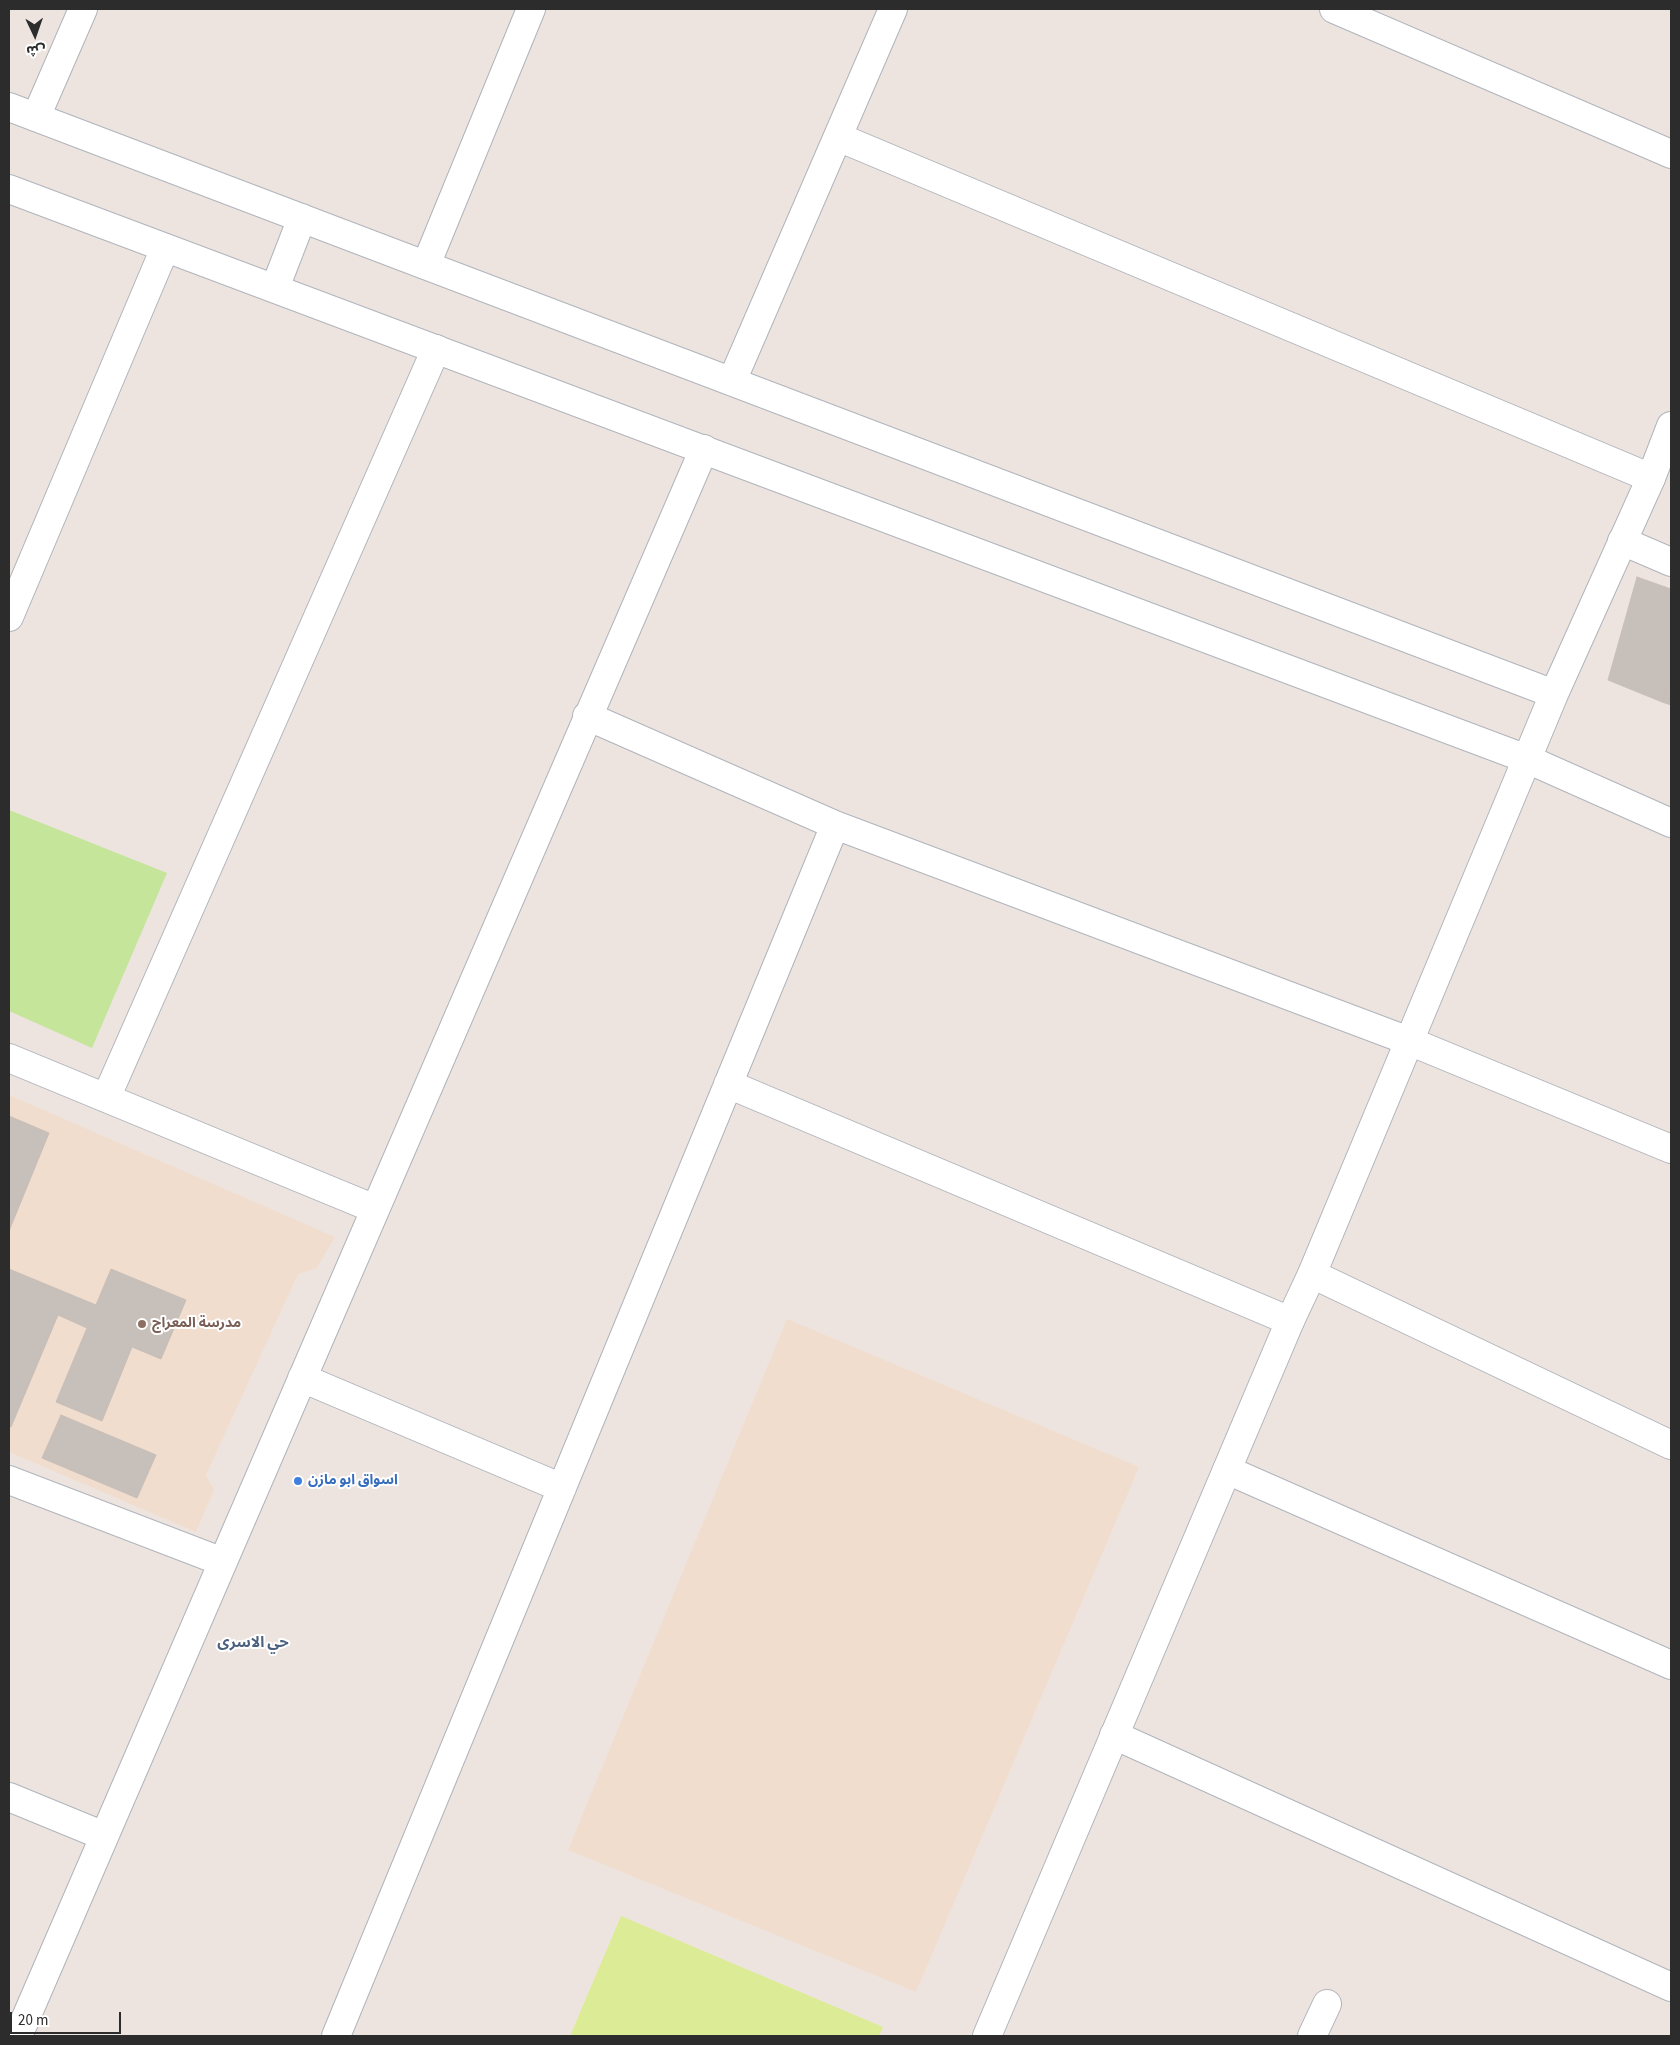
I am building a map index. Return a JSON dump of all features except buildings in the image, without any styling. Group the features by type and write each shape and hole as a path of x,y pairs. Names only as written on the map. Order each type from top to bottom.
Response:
{"street":[{"path":"36,117 83,9"},
{"path":"426,265 532,9"},
{"path":"732,382 893,9"},
{"path":"1334,9 1671,154"},
{"path":"9,107 1554,694"},
{"path":"838,137 1651,478"},
{"path":"9,189 1528,759 1671,823"},
{"path":"274,288 302,218"},
{"path":"9,617 165,248"},
{"path":"106,1098 436,349"},
{"path":"986,2036 1290,1321 1312,1274 1554,694 1651,478 1671,426"},
{"path":"18,2036 704,449"},
{"path":"1622,541 1671,562"},
{"path":"587,716 835,825 1409,1041 1671,1149"},
{"path":"336,2036 835,825"},
{"path":"9,1058 375,1209"},
{"path":"728,1084 1290,1321"},
{"path":"1312,1274 1671,1444"},
{"path":"302,1378 562,1488"},
{"path":"1227,1470 1671,1665"},
{"path":"9,1480 223,1562"},
{"path":"1114,1736 1671,1987"},
{"path":"9,1797 104,1836"},
{"path":"1312,2036 1327,2004"}],"shaded area":[{"name":"مدرسة المعراج","path":"9,1095 335,1237 317,1268 298,1274 206,1475 214,1490 196,1532 9,1452"},
{"path":"787,1319 1139,1467 916,1992 568,1850"}],"green space":[{"path":"9,810 167,873 92,1048 9,1011"},
{"path":"621,1916 883,2027 879,2036 570,2036"}],"place":[{"name":"مدرسة المعراج","path":"142,1324"},
{"name":"اسواق ابو مازن","path":"298,1481"}],"district":[{"name":"حي الاسرى","path":"253,1644"}]}
